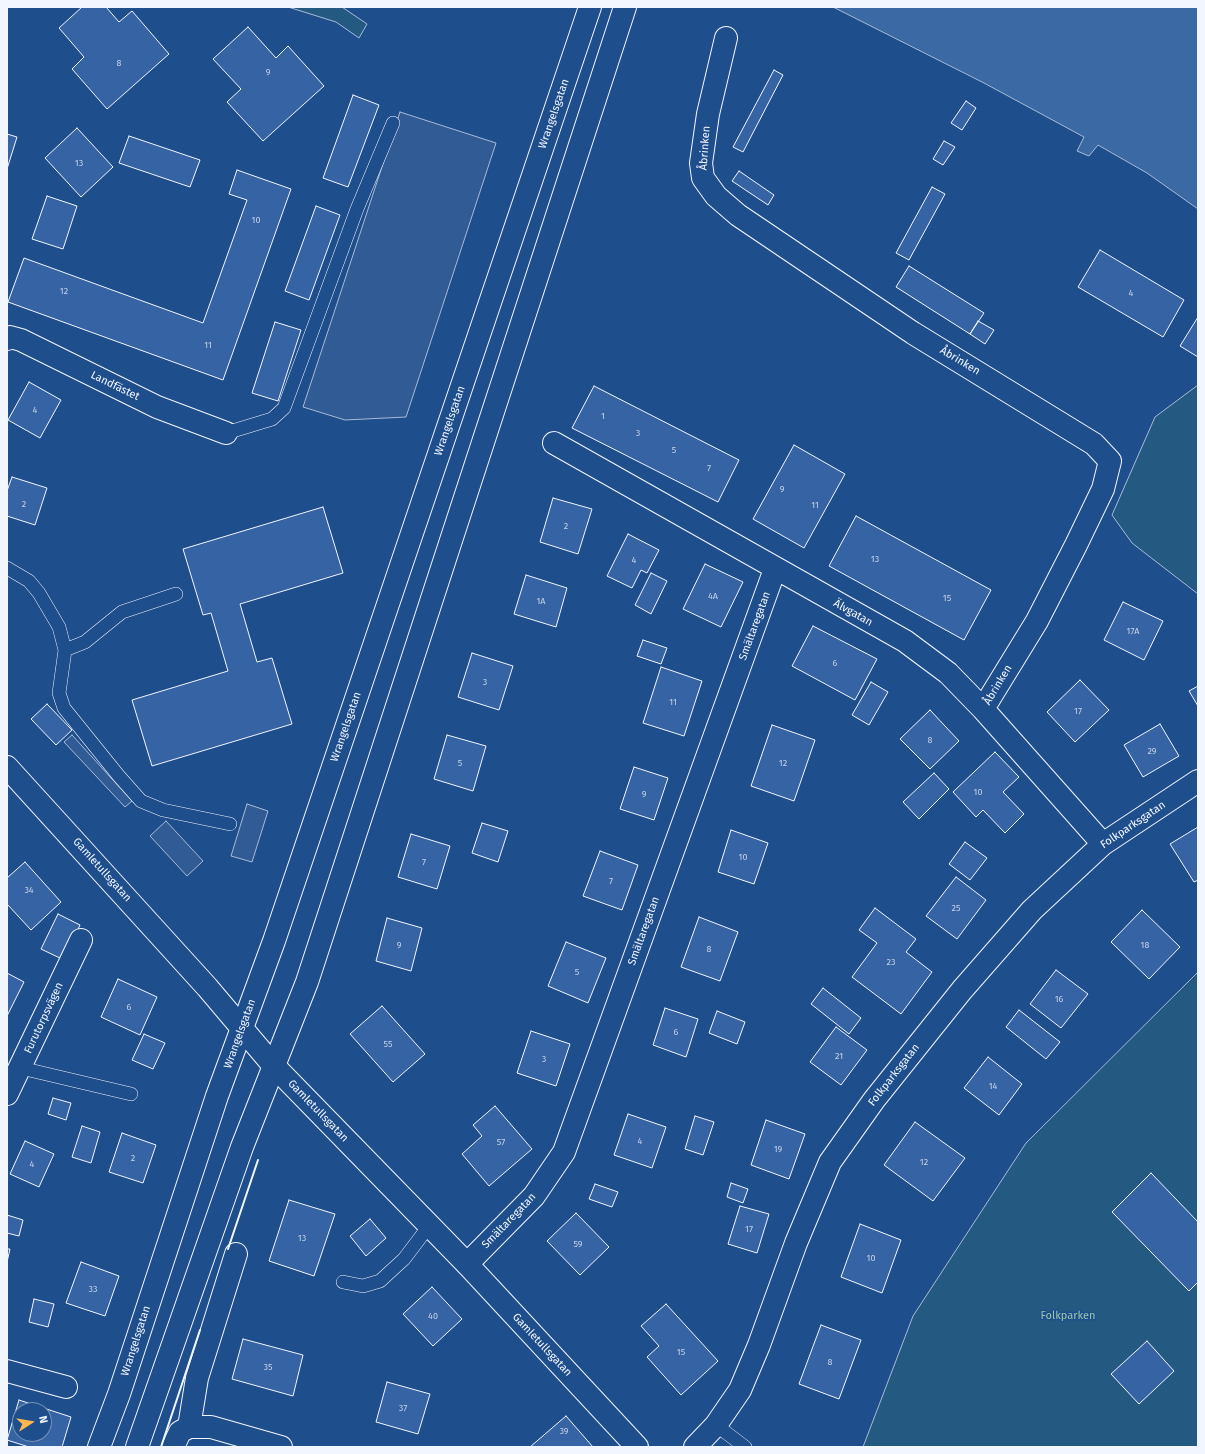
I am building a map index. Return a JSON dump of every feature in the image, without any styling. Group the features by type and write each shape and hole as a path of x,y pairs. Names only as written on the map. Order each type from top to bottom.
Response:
{"street":[{"name":"Wrangelsgatan","path":"99,1447 242,1028 274,941 589,11"},
{"path":"137,1447 242,1147 273,1065 307,982 622,16"},
{"name":"Åbrinken","path":"726,38 708,114 702,163 703,178 716,196 738,215 913,333 1094,444 1110,461 1103,489 1069,559 1037,621 983,709"},
{"name":"Landfästet","path":"7,339 10,337 21,340 157,406 226,433"},
{"name":"Älvgatan","path":"554,443 905,641 948,673 983,709 1103,844"},
{"name":"Smältaregatan","path":"467,1264 534,1196 564,1152 775,569"},
{"name":"Gamletullsgatan","path":"7,768 65,830 242,1028 273,1065 467,1264 637,1447"},
{"name":"Folkparksgatan","path":"695,1447 716,1425 740,1390 759,1345 796,1243 830,1162 874,1100 962,990 1032,910 1103,844 1198,782"},
{"name":"Furutorpsvägen","path":"7,1094 21,1068 81,940"},
{"path":"188,1427 196,1378 236,1254"},
{"path":"7,1371 66,1387"},
{"path":"173,1447 180,1432 188,1427 211,1427 281,1447"}],"lane":[{"path":"226,433 272,419 284,408 357,209 393,123"},
{"path":"7,568 29,581 39,593 59,628 65,650 59,693 64,708 141,801 163,810 230,824"},
{"path":"65,650 85,642 122,612 176,594"},
{"path":"21,1068 131,1094"},
{"path":"343,1282 363,1286 380,1281 404,1259 429,1226"},
{"path":"716,1425 745,1447"}],"green space":[{"path":"288,7 342,7 367,24 359,38 336,22"},
{"path":"1198,385 1198,594 1132,543 1112,515 1155,417"},
{"name":"Folkparken","path":"1198,972 1198,1447 863,1447 913,1316 1026,1143"}],"shaded area":[{"path":"833,7 1198,7 1198,209 1147,173 1098,145 1089,156 1077,151 1084,137 984,83"},
{"path":"400,112 496,143 406,417 345,420 303,407"},
{"path":"72,735 132,801 125,807 64,742"},
{"path":"247,804 268,811 252,862 231,856"},
{"path":"166,821 203,861 187,876 150,836"}],"building":[{"path":"82,7 106,7 119,22 132,11 169,54 107,109 72,69 84,57 59,28"},
{"path":"248,27 276,58 288,46 324,86 263,141 227,102 241,89 213,59"},
{"path":"774,70 783,75 743,152 733,147"},
{"path":"353,95 379,105 348,187 323,178"},
{"path":"966,101 976,108 962,130 951,123"},
{"path":"77,128 113,167 81,197 45,158"},
{"path":"7,134 17,137 7,169"},
{"path":"129,136 200,160 190,187 119,163"},
{"path":"944,141 955,147 943,165 933,159"},
{"path":"237,170 291,189 223,380 8,302 24,258 203,323 247,200 229,194"},
{"path":"739,171 774,195 768,205 732,181"},
{"path":"932,187 945,194 909,260 896,253"},
{"path":"47,196 77,206 63,249 32,239"},
{"path":"316,206 340,215 309,300 285,291"},
{"path":"1100,250 1184,300 1163,337 1078,287"},
{"path":"909,266 984,313 970,334 896,287"},
{"path":"1198,317 1198,357 1180,346"},
{"path":"978,321 994,330 985,344 970,334"},
{"path":"275,322 301,330 278,401 252,393"},
{"path":"29,382 61,400 40,438 8,420"},
{"path":"594,386 739,460 718,502 572,428"},
{"path":"794,445 845,474 804,548 753,519"},
{"path":"12,477 47,488 35,525 7,516 7,491"},
{"path":"553,498 592,509 578,554 540,542"},
{"path":"323,507 343,573 240,604 257,662 272,658 292,724 152,766 132,700 228,671 211,613 203,615 183,549"},
{"path":"856,516 991,590 964,640 829,566"},
{"path":"628,534 659,550 647,573 641,570 632,588 607,576"},
{"path":"705,564 743,582 721,627 683,609"},
{"path":"651,573 667,581 651,614 635,605"},
{"path":"526,575 567,588 556,627 514,614"},
{"path":"1123,602 1163,621 1144,660 1104,640"},
{"path":"813,626 877,659 855,700 792,666"},
{"path":"643,640 667,648 661,664 637,656"},
{"path":"472,653 513,666 499,710 458,697"},
{"path":"661,667 702,681 684,736 643,723"},
{"path":"1080,680 1109,710 1075,742 1047,712"},
{"path":"871,682 888,692 869,725 852,715"},
{"path":"1198,686 1198,706 1189,691"},
{"path":"47,704 72,730 56,745 31,719"},
{"path":"930,710 959,741 930,769 900,739"},
{"path":"1160,724 1179,756 1143,777 1124,745"},
{"path":"772,725 815,740 794,801 751,786"},
{"path":"447,735 486,746 473,791 434,779"},
{"path":"995,752 1019,777 1003,792 1024,814 1005,833 983,810 976,817 953,792"},
{"path":"634,767 668,778 654,820 620,809"},
{"path":"934,773 949,789 919,819 903,802"},
{"path":"482,823 508,831 498,862 472,853"},
{"path":"1198,827 1198,880 1194,882 1170,844"},
{"path":"731,830 768,843 754,884 718,872"},
{"path":"411,834 450,846 437,889 398,877"},
{"path":"965,842 987,858 970,880 949,864"},
{"path":"600,851 638,865 622,910 583,896"},
{"path":"25,862 61,902 31,930 7,904 7,878"},
{"path":"956,877 986,900 957,939 926,916"},
{"path":"875,908 916,939 906,952 932,972 901,1014 852,977 877,943 859,930"},
{"path":"1142,910 1180,947 1149,979 1111,942"},
{"path":"58,914 80,925 64,960 41,949"},
{"path":"699,917 738,932 720,981 681,967"},
{"path":"387,918 422,928 411,971 376,961"},
{"path":"566,942 606,958 588,1003 548,986"},
{"path":"1056,970 1088,994 1061,1028 1030,1004"},
{"path":"7,973 24,982 7,1016"},
{"path":"118,979 157,997 140,1035 101,1017"},
{"path":"823,988 861,1018 849,1034 811,1004"},
{"path":"382,1006 425,1054 393,1082 350,1034"},
{"path":"665,1008 698,1019 686,1057 653,1045"},
{"path":"1019,1010 1060,1042 1046,1059 1006,1027"},
{"path":"717,1011 745,1022 737,1044 709,1033"},
{"path":"836,1027 867,1050 841,1085 810,1062"},
{"path":"531,1031 570,1044 556,1086 517,1073"},
{"path":"144,1034 165,1043 153,1069 132,1060"},
{"path":"988,1057 1022,1084 999,1115 964,1088"},
{"path":"53,1098 71,1103 66,1120 48,1114"},
{"path":"495,1106 532,1149 489,1186 462,1154 482,1136 473,1125"},
{"path":"628,1114 666,1127 652,1168 614,1155"},
{"path":"695,1116 714,1122 703,1155 685,1149"},
{"path":"766,1120 805,1134 789,1179 751,1165"},
{"path":"915,1122 965,1158 933,1201 884,1165"},
{"path":"82,1126 100,1132 91,1163 72,1157"},
{"path":"122,1133 156,1145 143,1183 109,1172"},
{"path":"25,1141 54,1154 39,1187 10,1174"},
{"path":"1151,1173 1198,1222 1198,1282 1189,1291 1112,1212"},
{"path":"731,1183 748,1189 743,1203 727,1197"},
{"path":"595,1184 618,1192 612,1207 589,1199"},
{"path":"289,1200 335,1214 314,1276 269,1261"},
{"path":"740,1206 769,1214 757,1253 728,1244"},
{"path":"576,1213 609,1247 580,1275 547,1241"},
{"path":"7,1215 23,1220 19,1236 7,1233"},
{"path":"370,1219 386,1238 366,1256 350,1236"},
{"path":"860,1224 901,1240 882,1293 841,1277"},
{"path":"7,1249 10,1249 7,1262"},
{"path":"81,1262 119,1276 105,1316 66,1303"},
{"path":"432,1287 462,1319 433,1346 403,1314"},
{"path":"34,1299 54,1304 48,1327 29,1322"},
{"path":"666,1304 718,1361 681,1395 647,1357 659,1346 641,1326"},
{"path":"821,1325 861,1340 839,1399 799,1384"},
{"path":"243,1339 303,1355 293,1396 232,1379"},
{"path":"1147,1341 1174,1371 1139,1404 1111,1374"},
{"path":"387,1382 430,1394 418,1434 376,1422"},
{"path":"52,1411 71,1417 62,1447 29,1447 13,1442 52,1442"},
{"path":"566,1416 593,1447 530,1447"},
{"path":"12,1423 12,1442 7,1440"}],"wall":[{"path":"228,1249 258,1160"},
{"path":"161,1447 200,1330"}]}
